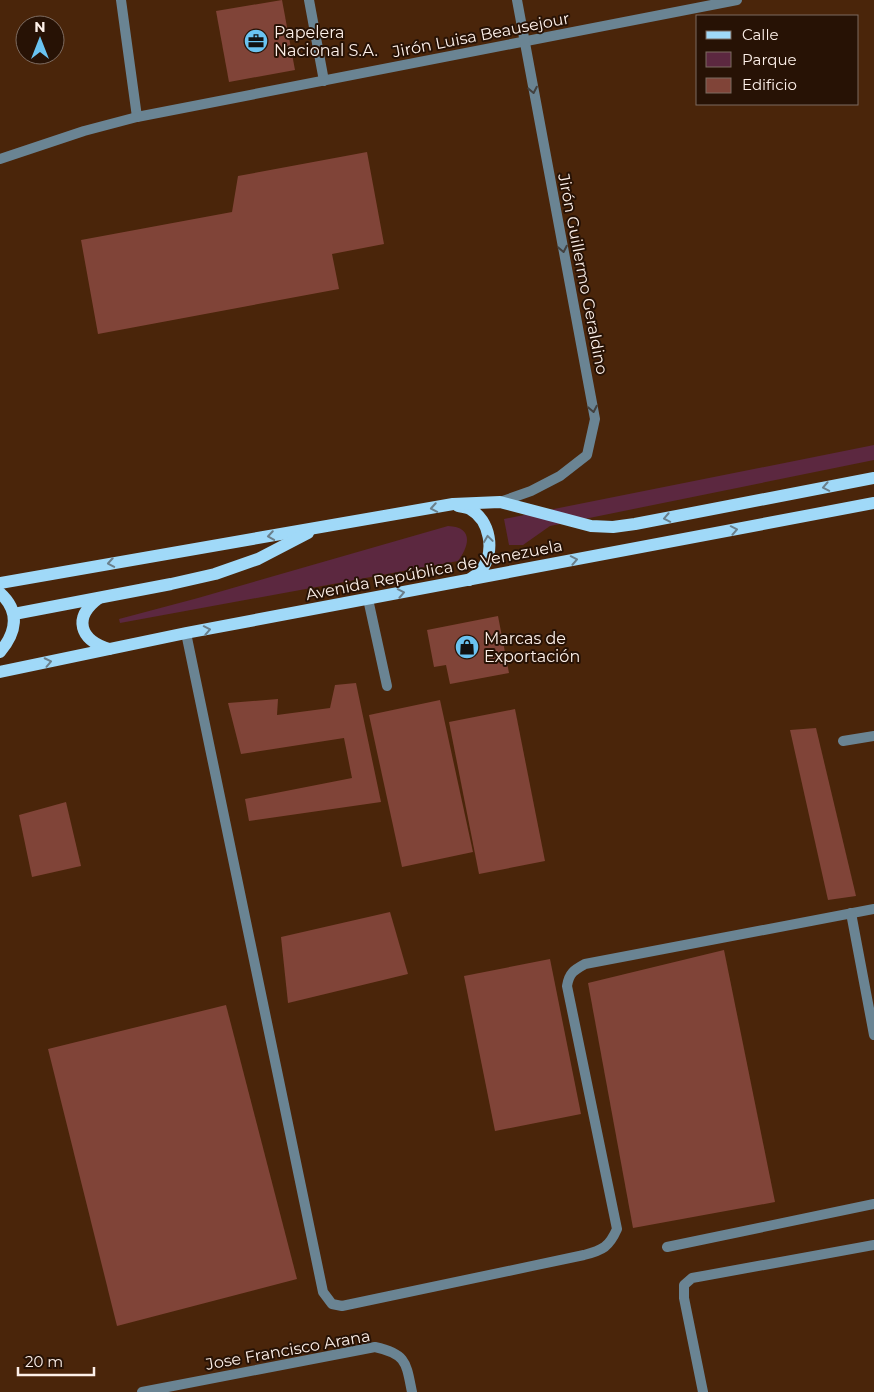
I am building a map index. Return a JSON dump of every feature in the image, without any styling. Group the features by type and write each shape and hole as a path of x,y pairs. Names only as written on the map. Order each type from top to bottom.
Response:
{"main road":[{"name":"Avenida República de Venezuela","path":"0,583 454,504 500,502 571,522 591,526 613,527 874,478"},
{"name":"Avenida República de Venezuela","path":"0,672 186,634 874,503"},
{"path":"454,504 470,509 482,521 490,537 489,554 486,562 482,569 469,580"},
{"name":"Avenida República de Venezuela","path":"14,614 215,574 258,559 319,528"},
{"path":"0,593 11,606 14,614 14,626 11,637 0,652"},
{"path":"99,598 89,605 83,615 83,627 87,638 96,645 109,650"}],"street":[{"path":"121,0 137,118"},
{"path":"309,0 324,81"},
{"name":"Jirón Guillermo Geraldino","path":"500,502 531,491 560,476 586,455 595,420 517,0"},
{"name":"Jirón Luisa Beausejour","path":"0,159 84,130 137,118 524,42 686,5 737,0"},
{"path":"368,599 387,686"},
{"path":"186,634 323,1292 332,1304 342,1306 584,1255 601,1250 611,1241 617,1229 567,986 570,974 575,969 585,964 874,909"},
{"path":"843,741 874,736"},
{"path":"851,913 874,1035"},
{"path":"667,1247 874,1204"},
{"path":"703,1392 684,1298 684,1285 692,1278 874,1245"},
{"name":"Jose Francisco Arana","path":"142,1392 375,1348 392,1351 406,1363 412,1392"}],"green space":[{"path":"874,445 874,460 550,526 523,545 509,545 504,519"},
{"path":"448,526 462,530 467,538 465,549 458,561 120,623 119,619"}],"building":[{"name":"Papelera Nacional S.A.","path":"282,0 295,70 229,82 216,11"},
{"path":"367,152 384,244 332,254 339,289 98,334 81,240 232,212 238,176"},
{"name":"Marcas de Exportación","path":"498,616 509,673 450,684 446,665 434,667 427,630"},
{"path":"356,683 381,802 249,821 245,799 352,778 344,738 241,754 228,703 278,699 277,715 330,708 335,685"},
{"path":"440,700 473,852 402,867 369,715"},
{"path":"515,709 545,861 479,874 449,722"},
{"path":"816,728 856,896 828,900 790,730"},
{"path":"66,802 81,866 32,877 19,815"},
{"path":"390,912 408,974 288,1003 281,937"},
{"path":"724,950 775,1202 633,1228 588,983"},
{"path":"550,959 581,1114 495,1131 464,976"},
{"path":"226,1005 297,1279 117,1326 48,1049"}],"place":[{"name":"Papelera Nacional S.A.","path":"256,41"},
{"name":"Marcas de Exportación","path":"467,647"}]}
